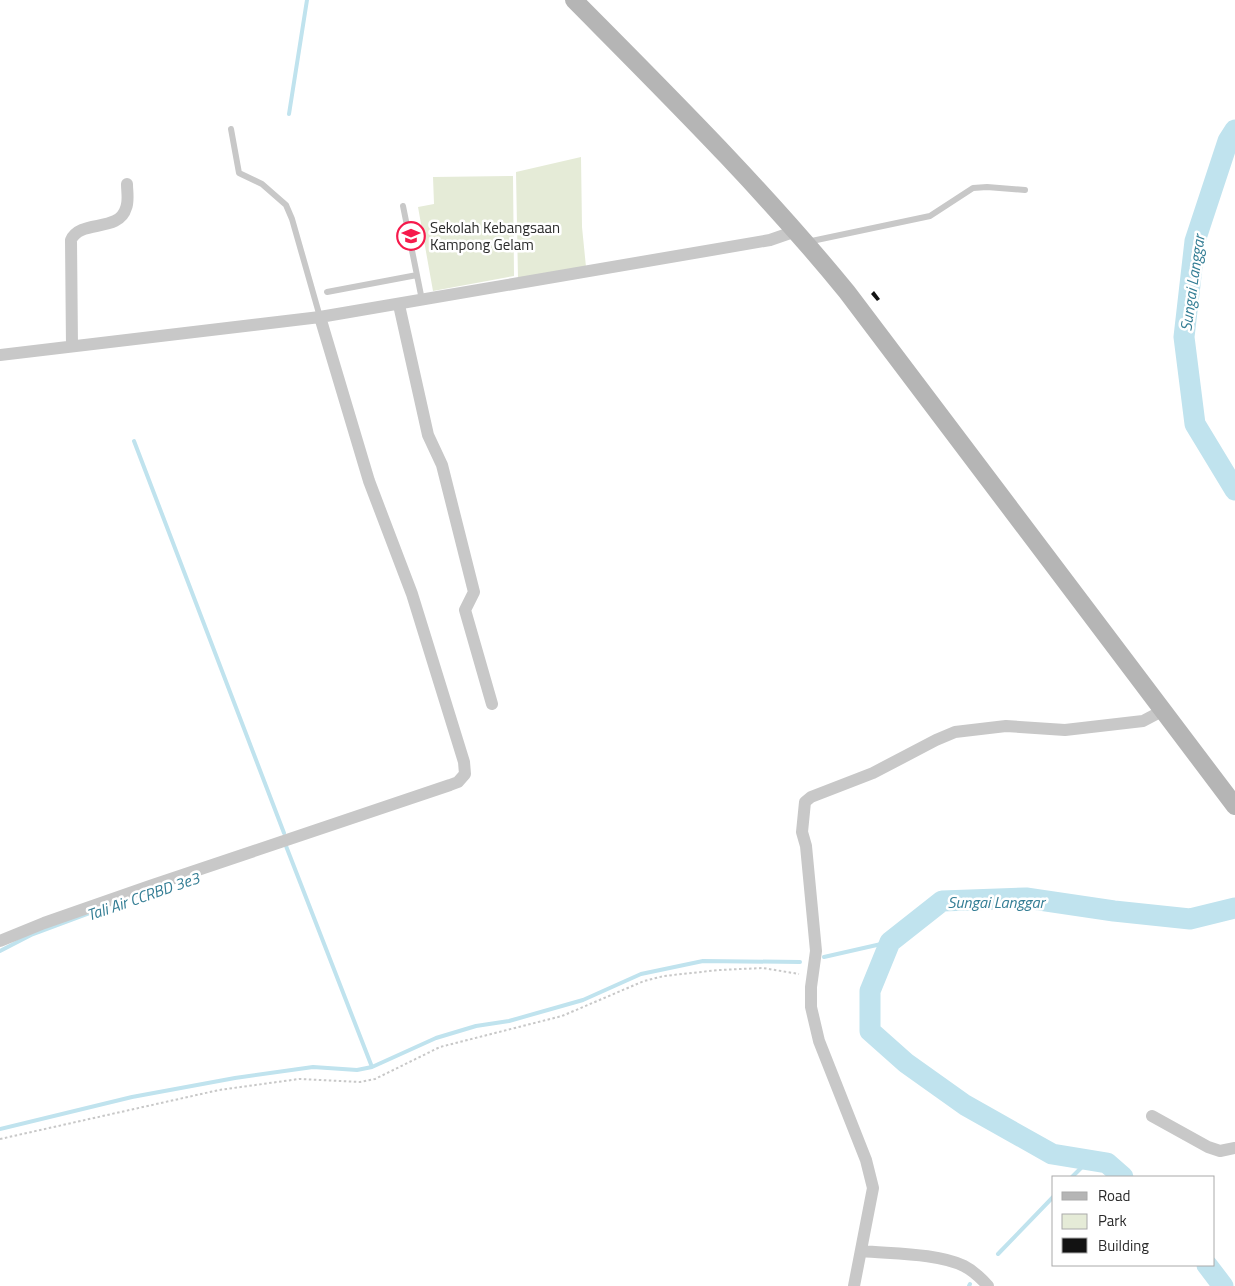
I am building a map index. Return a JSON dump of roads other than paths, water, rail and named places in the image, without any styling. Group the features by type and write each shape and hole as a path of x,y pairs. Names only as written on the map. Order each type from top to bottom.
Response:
{"main road":[{"path":"574,0 736,165 801,237 847,292 1235,806"}],"street":[{"path":"72,346 71,240 78,232 109,224 122,216 127,204 127,184"},
{"path":"0,355 320,317 761,242 801,237"},
{"path":"399,305 428,435 442,464 474,592 465,610 492,704"},
{"path":"0,941 44,923 150,886 450,785 458,782 465,774 464,762 412,594 369,481 320,317"},
{"path":"854,1286 874,1188 866,1160 815,1026 810,996 816,951 806,846 802,832 805,802 811,797 873,773 955,732 1006,726 1065,730 1143,721 1162,711"},
{"path":"1152,1116 1208,1147 1220,1151 1235,1148"},
{"path":"862,1251 939,1259 962,1265 974,1272 988,1286"}],"lane":[{"path":"230,129 239,173 275,194 289,211 320,317"},
{"path":"801,237 930,216 973,188 987,187 1025,190"},
{"path":"403,206 422,301"},
{"path":"327,292 417,275"}],"waterway":[{"path":"289,114 307,0"},
{"name":"Sungai Langgar","path":"1235,130 1228,141 1195,241 1184,337 1195,424 1235,490"},
{"path":"134,441 284,833"},
{"path":"286,846 372,1067"},
{"name":"Sungai Langgar","path":"1122,1176 1107,1163 1052,1154 965,1105 906,1063 870,1031 870,991 890,942 942,901 1026,898 1114,911 1190,919 1235,908"},
{"name":"Tali Air CCRBD 3e3","path":"0,951 31,935 90,913"},
{"path":"824,957 890,942"},
{"path":"0,1129 132,1097 235,1078 313,1067 357,1070 372,1067 436,1038 476,1026 509,1021 583,1000 641,974 703,961 800,962"},
{"path":"1073,1176 1089,1160"},
{"path":"998,1254 1052,1198"},
{"name":"Sungai Langgar","path":"1208,1266 1223,1286"}],"place":[{"name":"Sekolah Kebangsaan Kampong Gelam","path":"411,236"}]}
